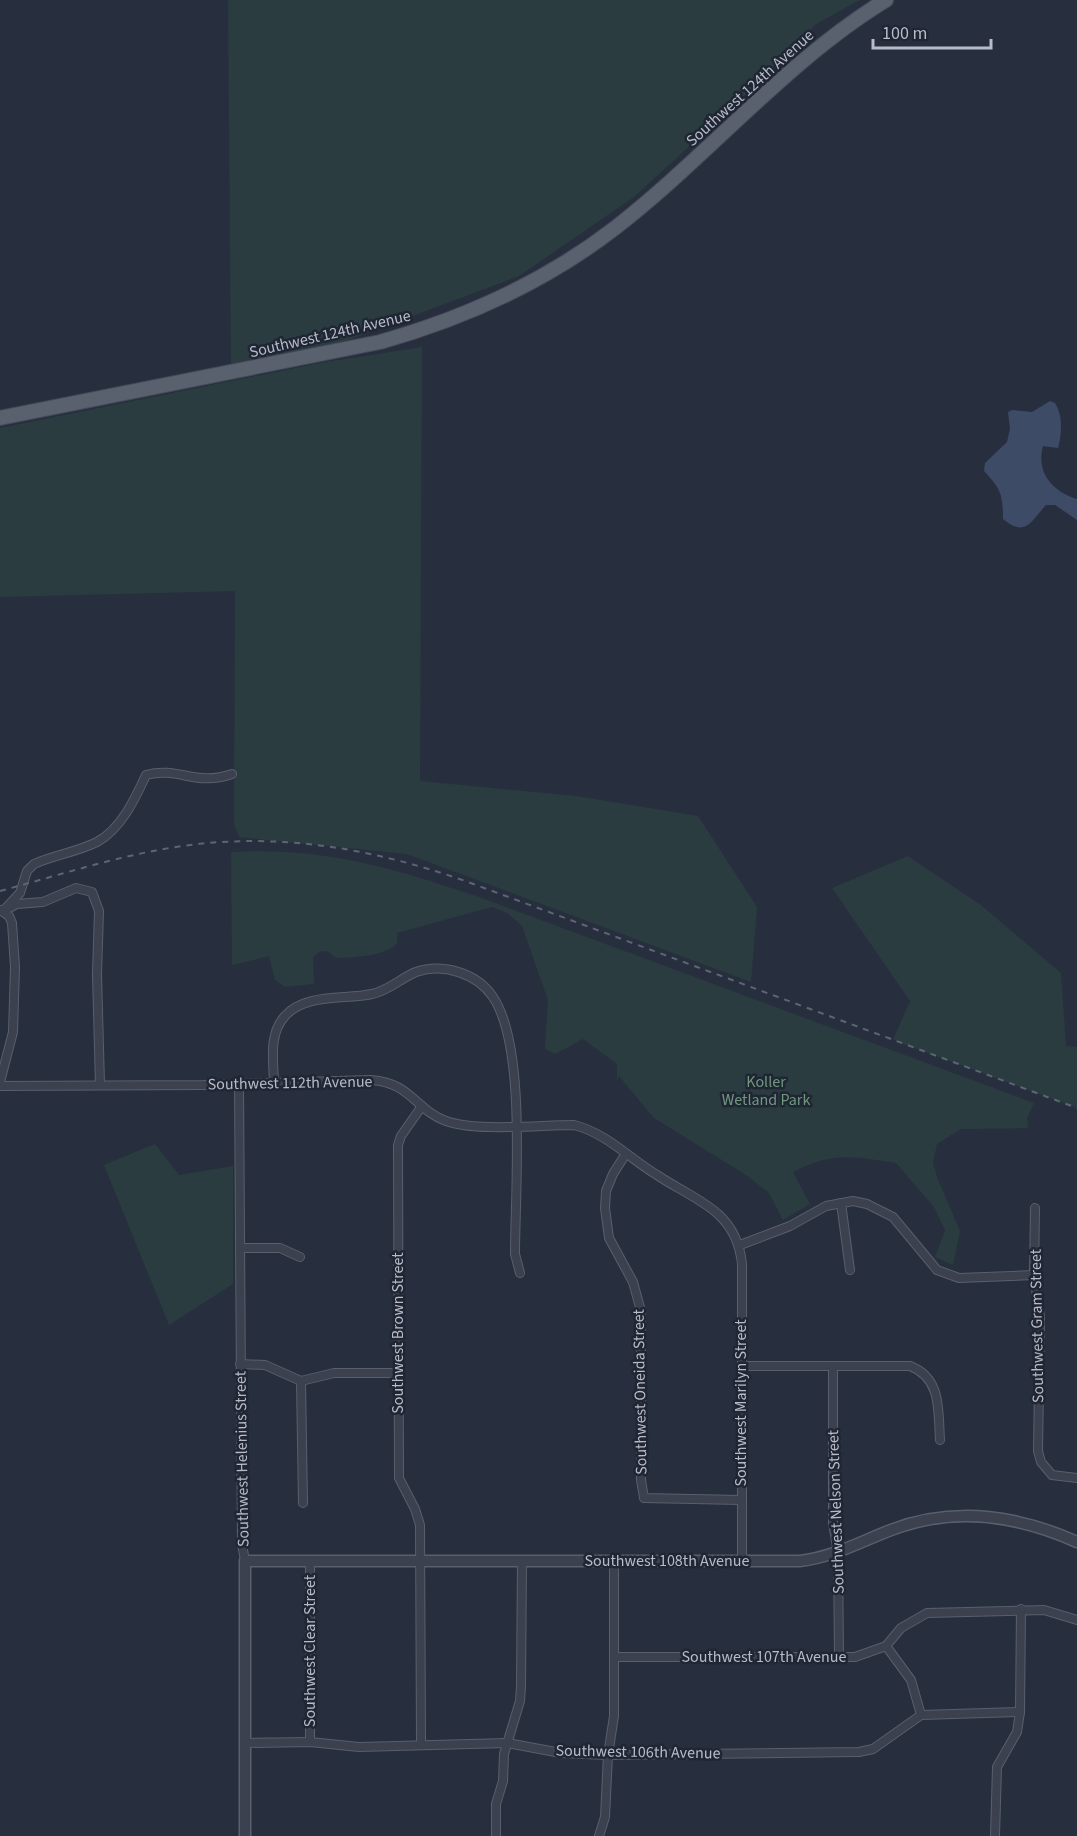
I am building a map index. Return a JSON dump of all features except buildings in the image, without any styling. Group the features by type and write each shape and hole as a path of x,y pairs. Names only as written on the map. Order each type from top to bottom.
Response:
{"main road":[{"name":"Southwest 124th Avenue","path":"0,418 380,342 427,328 505,297 550,272 615,228 825,44 886,0"}],"street":[{"path":"2,911 20,893 23,878 34,864 96,842 111,832 126,813 146,775 167,771 203,780 232,774"},
{"path":"2,911 16,904 43,902 76,888 92,892 99,911 97,974 100,1084"},
{"path":"0,1084 13,1032 15,967 12,923 2,911"},
{"path":"274,1081 275,1034 279,1023 293,1008 316,1001 378,993 415,972 440,968 458,972 481,985 493,996 501,1014 513,1057 515,1254 520,1274"},
{"name":"Southwest 112th Avenue","path":"0,1084 203,1085 274,1081 380,1080 407,1091 432,1114 460,1125 574,1125 591,1129 608,1139 626,1155 719,1215 740,1245"},
{"name":"Southwest Helenius Street","path":"239,1082 242,1544 245,1561 245,1836"},
{"name":"Southwest Brown Street","path":"421,1744 420,1525 416,1509 399,1478 398,1145 401,1136 422,1106"},
{"name":"Southwest Oneida Street","path":"626,1155 610,1182 605,1208 609,1239 633,1282 641,1311 641,1480 644,1498 741,1500"},
{"path":"740,1245 790,1226 826,1206 852,1201 867,1204 893,1217 937,1270 959,1278 1034,1275"},
{"path":"841,1203 850,1270"},
{"name":"Southwest Gram Street","path":"1035,1208 1034,1275 1040,1317 1038,1451 1041,1462 1052,1475 1077,1478"},
{"name":"Southwest Marilyn Street","path":"740,1245 742,1264 742,1561"},
{"path":"241,1248 280,1248 300,1257"},
{"path":"240,1364 265,1365 301,1381 334,1374 398,1373"},
{"path":"741,1366 897,1365 920,1371 930,1380 937,1397 940,1440"},
{"name":"Southwest Nelson Street","path":"833,1367 833,1523 838,1552 838,1657"},
{"path":"301,1381 303,1503"},
{"name":"Southwest 108th Avenue","path":"245,1561 800,1561 838,1552 911,1524 964,1516 1025,1522 1077,1542"},
{"name":"Southwest Clear Street","path":"310,1561 310,1742"},
{"path":"496,1836 496,1804 503,1781 507,1743 520,1694 522,1561"},
{"path":"599,1836 605,1817 608,1755 614,1716 614,1561"},
{"path":"995,1836 997,1767 1017,1732 1020,1712 1021,1610"},
{"name":"Southwest 107th Avenue","path":"615,1657 865,1655 886,1646 901,1628 927,1613 1021,1610 1058,1612 1077,1620"},
{"path":"886,1646 910,1680 921,1715 1020,1712"},
{"name":"Southwest 106th Avenue","path":"246,1743 310,1742 359,1747 507,1743 561,1753 608,1755 859,1752 873,1749 921,1715"}],"green space":[{"path":"228,0 860,0 816,24 755,86 634,197 519,276 346,341 231,367"},
{"path":"422,347 420,781 576,796 698,816 757,907 751,982 407,854 239,837 234,824 235,591 0,597 0,428 320,363"},
{"name":"Koller Wetland Park","path":"231,852 296,853 356,861 414,876 476,896 1034,1103 1027,1118 1028,1128 961,1129 937,1144 933,1163 960,1231 953,1265 935,1257 945,1230 934,1207 896,1163 843,1157 820,1161 793,1172 810,1204 783,1220 769,1193 746,1175 654,1118 619,1076 617,1081 617,1064 583,1039 555,1054 545,1049 548,1000 522,926 507,913 492,907 397,933 397,944 376,954 336,958 327,951 319,952 313,957 314,984 285,987 275,980 269,956 232,965"},
{"path":"908,856 982,906 1061,973 1066,1046 1077,1047 1077,1108 893,1040 910,1001 832,888"},
{"path":"155,1144 179,1175 233,1166 233,1284 169,1325 104,1165"}],"water":[{"path":"1050,401 1055,403 1059,413 1060,436 1058,448 1043,446 1042,465 1044,473 1053,486 1077,499 1077,520 1055,505 1046,505 1028,525 1017,527 1003,519 1000,493 984,471 985,463 1007,442 1010,429 1008,412 1012,410 1032,412"}],"railway":[{"path":"0,891 113,860 182,846 219,842 291,843 363,852 398,860 468,882 1077,1108"}]}
